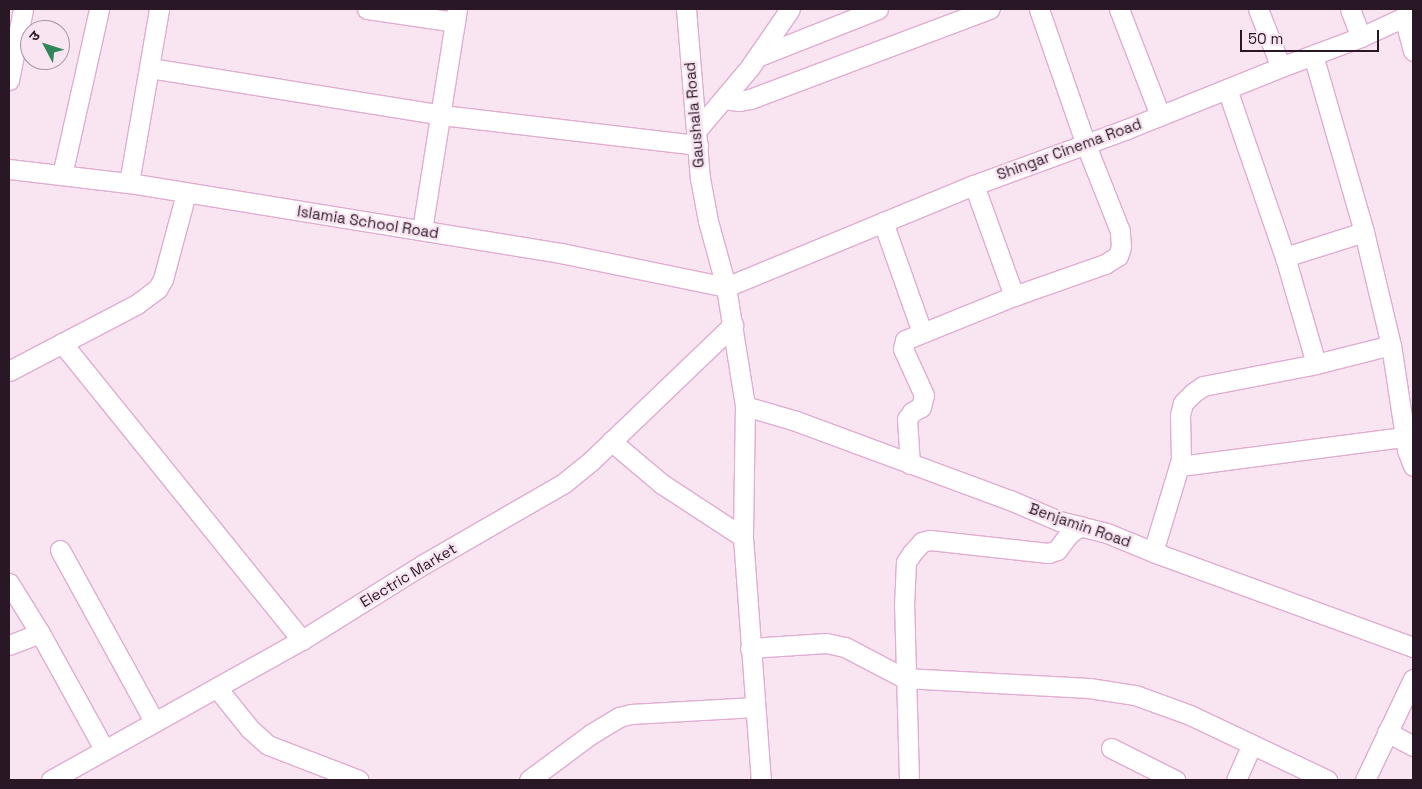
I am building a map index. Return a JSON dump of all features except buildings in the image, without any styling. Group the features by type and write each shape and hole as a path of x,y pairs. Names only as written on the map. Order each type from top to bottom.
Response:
{"street":[{"path":"9,80 23,9"},
{"path":"62,175 99,9"},
{"path":"128,183 159,9"},
{"path":"367,9 456,15 442,115 422,230"},
{"name":"Gaushala Road","path":"686,9 700,178 708,221 726,287 745,406 743,537 760,778"},
{"path":"150,68 442,115 698,137 790,9"},
{"path":"757,57 878,9"},
{"path":"724,99 739,101 750,99 990,9"},
{"path":"910,464 907,419 912,412 921,406 924,395 903,349 904,343 909,338 922,332 1014,296 1105,264 1118,256 1121,247 1120,231 1086,145 1040,9"},
{"path":"1119,9 1160,115"},
{"path":"1258,9 1280,67"},
{"path":"1350,9 1361,37"},
{"path":"1409,15 1413,51"},
{"name":"Shingar Cinema Road","path":"726,287 974,185 1086,145 1280,67 1361,37 1409,15"},
{"path":"1312,55 1364,232 1391,345 1404,437 1412,462"},
{"path":"1227,89 1285,257 1316,364"},
{"name":"Islamia School Road","path":"9,169 128,183 422,230 561,253 726,287"},
{"path":"974,185 1014,296"},
{"path":"9,371 137,304 158,288 163,278 186,193"},
{"path":"883,222 922,332"},
{"path":"1285,257 1364,232"},
{"name":"Electric Market","path":"51,780 302,640 422,565 564,483 591,461 733,324"},
{"path":"62,343 302,640"},
{"path":"1154,552 1180,466 1180,415 1183,403 1193,393 1203,386 1316,364 1391,345"},
{"name":"Benjamin Road","path":"745,406 796,421 1010,500 1059,521 1108,533 1154,552 1413,646"},
{"path":"1180,466 1404,437"},
{"path":"610,441 662,484 743,537"},
{"path":"909,780 904,678 906,562 917,546 930,540 1048,553 1057,550 1069,534 1080,526"},
{"path":"60,550 154,721"},
{"path":"9,583 40,633 104,749"},
{"path":"9,645 40,633"},
{"path":"750,648 816,643 836,645 845,647 904,678 1089,688 1135,695 1190,715 1327,780"},
{"path":"1365,780 1413,678"},
{"path":"217,688 250,729 268,745 359,780"},
{"path":"529,780 591,734 631,714 755,707"},
{"path":"1386,732 1413,746"},
{"path":"1236,780 1252,744"},
{"path":"1111,748 1175,780"}]}
